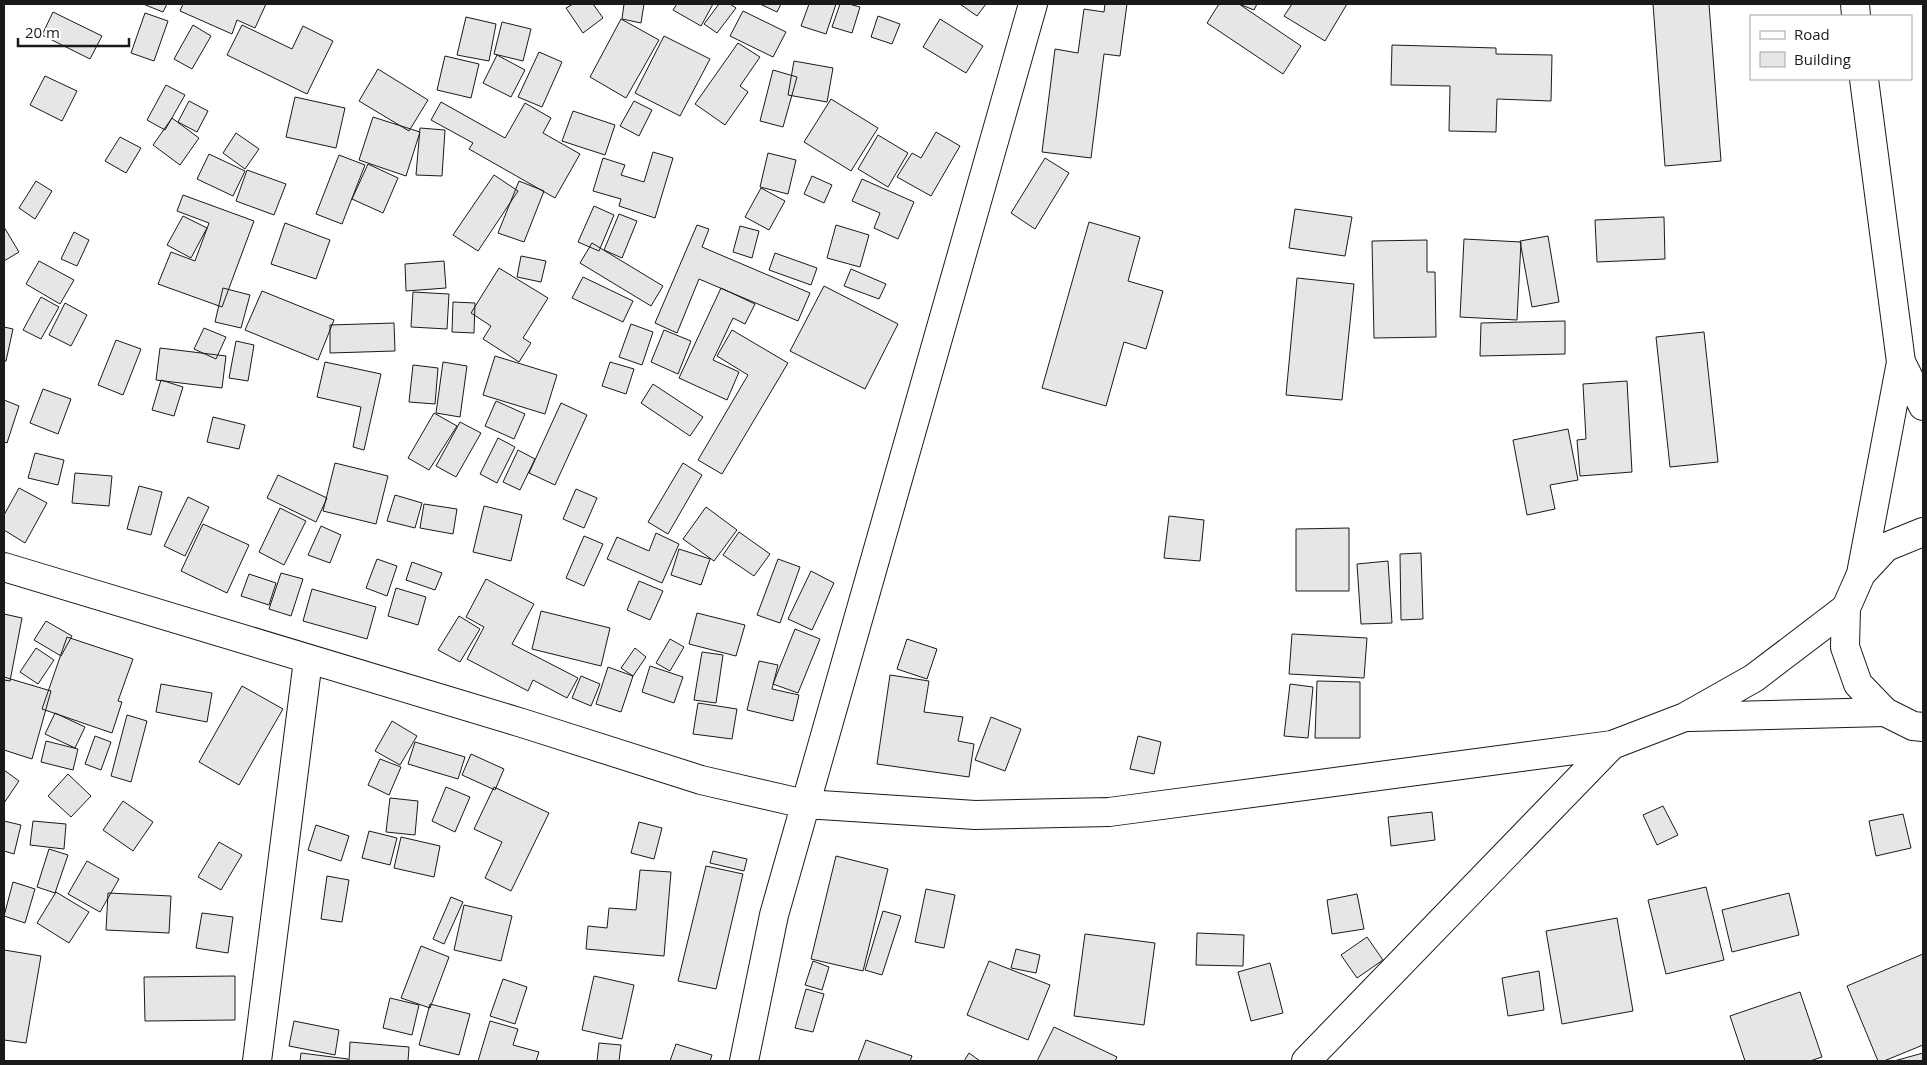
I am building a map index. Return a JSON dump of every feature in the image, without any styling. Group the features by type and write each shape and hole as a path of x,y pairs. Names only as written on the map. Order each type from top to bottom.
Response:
{"street":[{"path":"744,1061 774,915 1033,4"},
{"path":"1864,80 1901,362 1861,574 1846,608 1845,647 1858,684 1885,712 1920,730"},
{"path":"1901,362 1923,406"},
{"path":"1861,574 1886,547 1923,532"},
{"path":"4,567 522,723 701,780 805,804 975,815 1109,812 1612,745 1685,717 1754,678 1846,608"},
{"path":"257,1061 308,660"},
{"path":"1685,717 1885,712"},
{"path":"1306,1061 1612,745"}],"building":[{"path":"143,4 167,4 163,12"},
{"path":"183,4 266,4 255,28 237,20 232,34 180,11"},
{"path":"573,4 593,4 603,18 583,33 566,8"},
{"path":"624,4 644,4 641,23 622,19"},
{"path":"677,4 713,4 701,26 673,10"},
{"path":"719,4 730,4 736,8 717,33 704,24"},
{"path":"760,4 781,4 777,12"},
{"path":"809,4 836,4 826,34 801,26"},
{"path":"840,4 860,7 852,33 832,27"},
{"path":"960,4 986,4 977,16"},
{"path":"1105,4 1127,4 1120,56 1104,54 1091,158 1042,152 1055,49 1078,53 1084,9 1104,12"},
{"path":"1219,4 1239,4 1301,46 1283,74 1207,23"},
{"path":"1239,4 1257,4 1254,10"},
{"path":"1292,4 1347,4 1325,41 1284,16"},
{"path":"1653,4 1709,4 1721,161 1665,166"},
{"path":"743,11 786,32 773,57 730,36"},
{"path":"53,12 102,36 90,59 42,35"},
{"path":"145,13 168,21 154,61 131,53"},
{"path":"878,16 900,24 892,44 871,37"},
{"path":"466,17 496,24 489,61 457,55"},
{"path":"621,19 659,40 626,98 590,77"},
{"path":"940,19 983,46 966,73 923,47"},
{"path":"502,22 531,29 523,61 494,54"},
{"path":"193,25 211,36 192,69 174,59"},
{"path":"242,25 292,49 303,26 333,41 307,94 227,55"},
{"path":"664,36 710,59 680,116 635,93"},
{"path":"738,43 760,57 740,86 748,92 725,125 695,104"},
{"path":"1392,45 1496,48 1496,54 1552,55 1551,101 1497,99 1496,132 1449,131 1450,86 1391,85"},
{"path":"539,52 562,62 542,107 518,97"},
{"path":"497,55 525,70 511,97 483,83"},
{"path":"445,56 479,64 471,98 437,90"},
{"path":"794,61 833,68 827,102 788,95"},
{"path":"378,69 428,100 409,131 359,101"},
{"path":"773,70 797,77 783,127 760,121"},
{"path":"45,76 77,91 62,121 30,105"},
{"path":"166,85 185,95 165,130 147,120"},
{"path":"295,97 345,108 336,148 286,137"},
{"path":"831,99 878,128 851,171 804,142"},
{"path":"189,101 208,111 197,132 178,122"},
{"path":"634,101 652,110 639,136 620,126"},
{"path":"441,102 505,138 525,103 551,118 543,133 580,154 555,198 469,149 473,143 431,120"},
{"path":"573,111 615,125 605,155 562,141"},
{"path":"373,117 420,132 406,176 359,160"},
{"path":"172,118 199,138 180,165 153,145"},
{"path":"420,128 445,130 442,176 416,175"},
{"path":"936,132 960,146 931,196 897,177 912,153 921,158"},
{"path":"236,133 259,149 245,169 223,153"},
{"path":"878,135 908,153 888,187 858,169"},
{"path":"120,137 141,148 126,173 105,161"},
{"path":"653,152 673,158 655,218 619,206 621,199 593,191 603,158 625,165 621,175 644,182"},
{"path":"768,153 796,160 788,194 760,187"},
{"path":"209,154 245,171 233,196 197,179"},
{"path":"339,155 365,165 342,224 316,214"},
{"path":"1045,158 1069,173 1035,229 1011,213"},
{"path":"368,164 398,178 383,213 352,199"},
{"path":"247,170 286,184 274,215 236,201"},
{"path":"494,175 518,191 478,251 453,235"},
{"path":"812,176 832,185 824,203 804,194"},
{"path":"862,179 914,202 898,239 874,228 880,213 852,201"},
{"path":"36,181 52,191 35,219 19,208"},
{"path":"519,181 544,191 524,242 498,233"},
{"path":"761,188 785,201 769,230 745,217"},
{"path":"183,195 254,221 222,307 158,284 171,252 195,261 209,223 177,211"},
{"path":"594,206 614,215 599,251 578,242"},
{"path":"1295,209 1352,217 1345,256 1289,248"},
{"path":"619,214 637,221 622,258 604,250"},
{"path":"183,216 207,228 191,258 167,245"},
{"path":"1664,217 1665,259 1597,262 1595,220"},
{"path":"1089,222 1140,237 1128,281 1163,291 1146,349 1124,342 1106,406 1042,388"},
{"path":"285,223 330,240 316,279 271,264"},
{"path":"697,225 709,229 702,247 810,293 798,321 699,279 677,333 655,323"},
{"path":"836,225 869,235 860,267 827,258"},
{"path":"740,226 759,231 752,258 733,252"},
{"path":"4,227 19,252 4,261"},
{"path":"74,232 89,240 77,266 61,259"},
{"path":"1548,236 1559,302 1532,307 1520,241"},
{"path":"1464,239 1521,242 1517,320 1460,317"},
{"path":"1427,240 1427,272 1435,272 1436,337 1374,338 1372,241"},
{"path":"592,243 663,286 651,306 580,263"},
{"path":"775,253 817,268 811,285 769,270"},
{"path":"521,256 546,261 541,282 517,277"},
{"path":"39,261 74,280 60,304 26,284"},
{"path":"444,261 446,288 406,291 405,264"},
{"path":"499,268 548,298 523,338 531,343 519,362 483,339 491,326 471,313"},
{"path":"851,269 886,284 879,299 844,286"},
{"path":"583,277 633,301 623,322 572,298"},
{"path":"1297,278 1354,284 1342,400 1286,395"},
{"path":"824,286 898,324 865,389 790,351"},
{"path":"223,288 250,295 241,328 215,322"},
{"path":"721,288 755,304 745,324 733,318 713,360 739,372 727,400 679,378"},
{"path":"262,291 334,320 318,360 245,330"},
{"path":"413,292 449,294 447,329 411,327"},
{"path":"41,297 59,307 41,339 23,330"},
{"path":"453,302 475,303 474,333 452,332"},
{"path":"65,303 87,315 71,346 49,335"},
{"path":"1565,321 1565,354 1480,356 1481,323"},
{"path":"394,323 395,351 330,353 330,325"},
{"path":"631,324 653,332 642,365 619,357"},
{"path":"4,327 13,329 6,361 4,361"},
{"path":"204,328 226,337 216,359 194,349"},
{"path":"664,330 691,341 678,374 651,362"},
{"path":"732,330 788,363 722,474 698,460 748,375 717,356"},
{"path":"1704,332 1718,462 1670,467 1656,337"},
{"path":"116,340 141,349 123,395 98,385"},
{"path":"236,341 254,345 248,381 229,378"},
{"path":"160,348 226,356 222,388 156,380"},
{"path":"495,356 557,375 545,414 483,395"},
{"path":"325,362 381,374 364,450 353,447 361,407 317,397"},
{"path":"443,362 467,366 460,417 436,413"},
{"path":"610,362 634,369 626,394 602,386"},
{"path":"413,365 438,368 435,404 409,402"},
{"path":"161,380 183,387 174,416 152,410"},
{"path":"1627,381 1632,472 1580,476 1577,440 1586,439 1583,384"},
{"path":"653,384 703,417 690,436 641,403"},
{"path":"43,389 71,399 58,434 30,423"},
{"path":"4,400 19,406 7,443 4,442"},
{"path":"496,401 525,414 514,439 485,426"},
{"path":"561,403 587,415 555,485 529,473"},
{"path":"434,413 457,426 429,470 408,458"},
{"path":"213,417 245,425 239,449 207,442"},
{"path":"460,422 481,433 456,477 436,466"},
{"path":"1568,429 1578,480 1550,485 1555,509 1527,515 1513,440"},
{"path":"498,438 515,447 497,483 480,474"},
{"path":"518,450 535,459 520,490 503,482"},
{"path":"35,453 64,460 58,485 28,478"},
{"path":"335,463 388,476 376,524 323,511"},
{"path":"683,463 702,475 668,534 648,522"},
{"path":"75,473 112,476 109,506 72,503"},
{"path":"278,475 327,498 316,522 267,498"},
{"path":"139,486 162,492 151,535 127,529"},
{"path":"19,488 47,503 25,543 4,530 4,515"},
{"path":"576,489 597,498 584,528 563,519"},
{"path":"395,495 422,503 415,528 387,521"},
{"path":"188,497 209,507 185,556 164,546"},
{"path":"424,504 457,509 453,534 420,528"},
{"path":"484,506 522,515 511,561 473,552"},
{"path":"706,507 737,530 714,561 683,539"},
{"path":"280,508 306,521 284,565 259,552"},
{"path":"1169,516 1204,520 1200,561 1164,558"},
{"path":"203,524 249,545 227,593 181,571"},
{"path":"321,526 341,535 330,563 308,555"},
{"path":"1349,528 1349,591 1296,591 1296,529"},
{"path":"739,532 770,554 754,576 723,555"},
{"path":"656,533 679,544 662,583 607,559 617,537 649,551"},
{"path":"584,536 603,544 584,586 566,578"},
{"path":"679,549 710,559 701,585 671,575"},
{"path":"1421,553 1423,619 1401,620 1400,554"},
{"path":"377,559 397,566 387,596 366,588"},
{"path":"778,559 800,567 780,623 757,615"},
{"path":"1388,561 1392,623 1361,624 1357,564"},
{"path":"412,562 442,573 435,590 406,580"},
{"path":"811,571 834,583 812,630 788,619"},
{"path":"281,573 303,579 291,616 269,609"},
{"path":"249,574 276,583 269,605 241,596"},
{"path":"486,579 534,604 512,644 578,678 567,698 533,680 528,691 467,659 484,627 466,617"},
{"path":"639,581 663,591 650,620 627,610"},
{"path":"396,588 426,597 418,625 388,616"},
{"path":"312,589 376,607 367,639 303,621"},
{"path":"541,611 610,628 601,666 532,649"},
{"path":"697,613 745,625 736,656 689,644"},
{"path":"4,614 22,618 10,681 4,680"},
{"path":"459,616 480,629 460,662 438,650"},
{"path":"46,621 72,636 61,656 34,640"},
{"path":"795,629 820,639 798,693 773,684"},
{"path":"1292,634 1367,638 1364,678 1289,674"},
{"path":"67,637 133,659 118,701 122,702 112,733 42,709"},
{"path":"670,639 684,647 670,671 656,663"},
{"path":"907,639 937,649 927,679 897,669"},
{"path":"36,648 54,660 38,684 20,672"},
{"path":"635,648 646,657 633,676 621,668"},
{"path":"702,652 723,655 716,703 694,700"},
{"path":"759,661 778,665 772,689 799,695 793,721 747,710"},
{"path":"650,666 683,677 674,703 642,692"},
{"path":"608,667 633,676 621,712 596,704"},
{"path":"890,675 929,681 924,712 963,717 958,741 974,744 969,777 877,764"},
{"path":"581,676 600,684 591,706 572,698"},
{"path":"4,677 51,691 32,759 4,750"},
{"path":"1317,681 1360,682 1360,738 1315,738"},
{"path":"161,684 212,693 207,722 156,712"},
{"path":"1290,684 1313,687 1308,738 1284,736"},
{"path":"242,686 283,709 239,785 199,762"},
{"path":"698,703 737,709 732,739 693,734"},
{"path":"55,713 85,727 75,748 45,734"},
{"path":"127,715 147,721 131,782 111,776"},
{"path":"991,717 1021,729 1005,771 975,760"},
{"path":"392,721 417,736 400,765 375,751"},
{"path":"95,736 111,742 101,770 85,764"},
{"path":"1138,736 1161,742 1154,774 1130,769"},
{"path":"46,741 78,749 73,770 41,762"},
{"path":"415,742 465,757 458,779 408,764"},
{"path":"471,754 504,769 495,790 462,775"},
{"path":"380,759 401,767 389,795 368,785"},
{"path":"4,770 19,781 4,803"},
{"path":"68,774 91,796 71,817 48,796"},
{"path":"446,787 470,797 455,832 432,821"},
{"path":"494,787 549,813 511,891 485,878 502,842 474,829"},
{"path":"390,798 418,801 415,835 386,832"},
{"path":"123,801 153,822 133,851 103,830"},
{"path":"1663,806 1678,835 1657,845 1643,815"},
{"path":"1432,812 1435,840 1391,846 1388,817"},
{"path":"1903,814 1911,848 1876,856 1869,821"},
{"path":"4,821 21,825 14,854 4,851"},
{"path":"33,821 66,824 64,849 30,845"},
{"path":"639,822 662,828 654,859 631,853"},
{"path":"316,825 349,836 341,861 308,850"},
{"path":"369,831 397,838 390,865 362,858"},
{"path":"401,837 440,846 434,877 394,868"},
{"path":"219,842 242,855 221,890 198,877"},
{"path":"49,849 68,855 55,893 37,887"},
{"path":"713,851 747,859 744,871 710,863"},
{"path":"836,856 888,869 863,971 811,959"},
{"path":"87,861 119,879 100,912 68,894"},
{"path":"706,866 743,874 716,989 678,981"},
{"path":"640,870 671,872 664,956 586,949 588,926 607,928 609,908 636,910"},
{"path":"327,876 349,880 342,922 321,919"},
{"path":"13,882 35,889 25,923 4,916"},
{"path":"1706,887 1724,960 1666,974 1648,900"},
{"path":"926,889 955,895 944,948 915,942"},
{"path":"56,892 89,912 69,943 37,923"},
{"path":"108,893 171,896 169,933 106,930"},
{"path":"1789,893 1799,935 1732,952 1722,910"},
{"path":"1357,894 1364,929 1332,934 1327,900"},
{"path":"451,897 463,902 444,944 433,939"},
{"path":"464,905 512,916 501,961 454,950"},
{"path":"883,911 901,916 882,975 865,970"},
{"path":"202,913 233,917 228,953 196,948"},
{"path":"1617,918 1633,1011 1562,1024 1546,931"},
{"path":"1197,933 1244,935 1243,966 1196,965"},
{"path":"1085,934 1155,943 1144,1025 1074,1016"},
{"path":"1367,937 1383,960 1357,978 1341,955"},
{"path":"421,946 449,957 430,1008 401,998"},
{"path":"1016,949 1040,955 1036,973 1011,968"},
{"path":"4,950 41,956 26,1043 4,1040"},
{"path":"1923,954 1923,1045 1884,1061 1878,1061 1847,986"},
{"path":"813,961 829,967 822,990 805,985"},
{"path":"989,961 1050,985 1028,1040 967,1015"},
{"path":"1270,963 1283,1013 1251,1021 1238,972"},
{"path":"1539,971 1544,1010 1508,1016 1502,978"},
{"path":"235,976 235,1020 145,1021 144,977"},
{"path":"594,976 634,985 622,1039 582,1030"},
{"path":"503,979 527,987 515,1024 490,1016"},
{"path":"806,989 824,994 813,1032 795,1028"},
{"path":"1800,992 1822,1057 1810,1061 1745,1061 1730,1016"},
{"path":"390,998 419,1005 412,1035 383,1028"},
{"path":"430,1004 470,1014 459,1055 419,1045"},
{"path":"294,1021 339,1030 335,1055 289,1046"},
{"path":"490,1021 518,1029 513,1045 539,1052 536,1061 478,1061"},
{"path":"1054,1027 1117,1057 1115,1061 1037,1061"},
{"path":"866,1040 912,1056 910,1061 858,1061"},
{"path":"350,1042 409,1047 408,1061 349,1061"},
{"path":"599,1043 621,1045 619,1061 597,1061"},
{"path":"676,1044 712,1055 710,1061 670,1061"},
{"path":"301,1053 348,1059 348,1061 300,1061"},
{"path":"969,1053 980,1061 964,1061"},
{"path":"1923,1053 1923,1061 1894,1061"}]}
